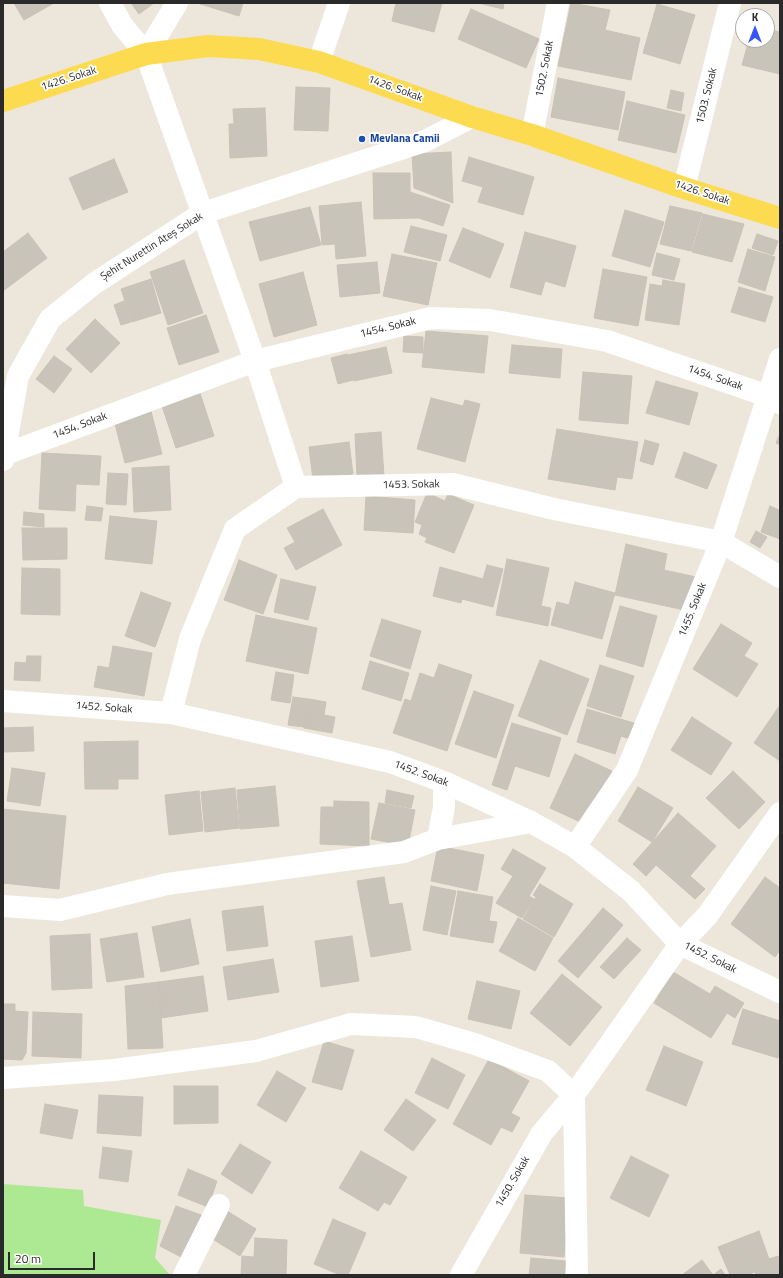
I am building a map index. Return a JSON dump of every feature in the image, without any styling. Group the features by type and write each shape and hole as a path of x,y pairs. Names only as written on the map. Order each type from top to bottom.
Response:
{"main road":[{"name":"1426. Sokak","path":"3,102 146,54 208,46 259,49 318,62 472,117 532,135 684,188 780,218"}],"street":[{"path":"110,3 122,24 146,54 255,361 296,487 235,529 190,639 171,713"},
{"path":"146,54 177,3"},
{"path":"318,62 339,3"},
{"name":"1502. Sokak","path":"532,135 558,3"},
{"name":"1503. Sokak","path":"684,188 730,3"},
{"name":"Şehit Nurettin Ateş Sokak","path":"3,460 18,376 50,319 95,283 203,213 425,141 472,117"},
{"name":"1454. Sokak","path":"3,455 255,361 431,318 490,320 607,341 774,400"},
{"name":"1455. Sokak","path":"575,847 627,770 720,542 774,400 780,359"},
{"name":"1453. Sokak","path":"296,487 453,484 554,509 720,542 780,577"},
{"name":"1452. Sokak","path":"3,701 171,713 390,762 444,782 531,822 575,847 631,891 680,944 780,992"},
{"path":"438,840 444,807 444,782"},
{"name":"1450. Sokak","path":"461,1275 542,1133 574,1095 680,944 707,916 780,813"},
{"path":"3,906 60,910 167,884 404,852 438,840 531,822"},
{"path":"3,1078 114,1070 256,1051 351,1024 416,1027 475,1044 548,1071 574,1095 577,1275"},
{"path":"184,1275 219,1205"}],"green space":[{"path":"3,1184 83,1190 84,1206 161,1220 155,1258 170,1275 3,1275"}],"building":[{"path":"14,3 54,3 24,20"},
{"path":"131,3 154,3 139,14"},
{"path":"197,3 243,3 239,16"},
{"path":"396,3 442,3 434,32 392,21"},
{"path":"478,3 504,3 503,9"},
{"path":"571,3 610,10 605,30 640,38 631,80 558,66"},
{"path":"657,4 695,15 680,64 643,53"},
{"path":"471,9 539,39 526,68 458,39"},
{"path":"775,31 780,32 780,74 742,65 747,48 775,48"},
{"path":"558,78 625,92 618,130 551,117"},
{"path":"296,87 330,88 328,131 294,130"},
{"path":"671,90 684,93 681,111 667,108"},
{"path":"627,101 685,115 676,153 618,140"},
{"path":"265,108 267,156 230,158 229,124 234,124 233,109"},
{"path":"451,152 453,203 414,188 412,154"},
{"path":"469,157 534,177 523,215 478,202 483,187 462,181"},
{"path":"114,159 128,192 83,210 69,178"},
{"path":"373,173 410,173 410,192 450,205 443,226 419,218 374,219"},
{"path":"361,202 366,256 336,259 335,244 322,245 319,206"},
{"path":"670,206 702,213 691,251 660,244"},
{"path":"310,207 321,245 260,261 249,222"},
{"path":"625,210 664,222 650,267 612,256"},
{"path":"703,214 744,224 732,262 692,252"},
{"path":"411,226 447,235 440,261 404,252"},
{"path":"463,228 504,244 490,278 449,261"},
{"path":"525,232 576,246 565,287 545,281 541,295 510,287"},
{"path":"28,233 47,258 3,291 3,252"},
{"path":"757,234 778,241 773,255 752,248"},
{"path":"748,249 775,257 765,291 738,282"},
{"path":"657,253 680,259 674,280 652,275"},
{"path":"392,254 437,263 428,305 383,296"},
{"path":"184,260 203,313 168,325 150,272"},
{"path":"377,262 380,293 340,297 337,265"},
{"path":"603,269 647,277 638,326 594,318"},
{"path":"303,272 317,325 274,337 259,284"},
{"path":"151,279 161,313 132,322 121,289"},
{"path":"663,280 685,284 679,325 645,320 650,284 662,286"},
{"path":"739,287 773,297 765,322 731,312"},
{"path":"124,301 131,322 121,325 114,305"},
{"path":"206,315 219,352 179,365 167,328"},
{"path":"95,319 120,343 91,373 66,349"},
{"path":"426,331 488,336 484,373 422,367"},
{"path":"404,336 423,337 423,353 403,352"},
{"path":"512,345 562,349 560,378 509,373"},
{"path":"386,347 392,373 354,381 348,355"},
{"path":"347,354 353,380 338,384 331,358"},
{"path":"54,356 72,369 54,393 36,379"},
{"path":"583,372 632,376 628,424 579,420"},
{"path":"656,381 698,393 689,425 646,413"},
{"path":"199,390 214,436 176,448 161,403"},
{"path":"431,398 463,406 465,400 480,404 465,462 417,449"},
{"path":"151,411 162,454 125,463 114,420"},
{"path":"557,429 638,442 632,479 617,477 615,490 548,479"},
{"path":"381,432 384,476 357,477 355,434"},
{"path":"780,434 780,445 776,443"},
{"path":"645,440 659,444 653,465 640,461"},
{"path":"349,442 353,474 313,480 309,447"},
{"path":"684,452 717,465 707,489 675,477"},
{"path":"42,453 101,456 99,485 76,484 75,511 39,509"},
{"path":"169,466 171,510 134,512 132,468"},
{"path":"108,473 128,474 126,505 106,504"},
{"path":"427,493 445,501 448,494 474,505 454,553 425,542 427,538 419,534 422,525 415,522"},
{"path":"366,496 415,500 413,533 364,530"},
{"path":"87,506 103,508 101,521 85,520"},
{"path":"770,506 779,510 780,507 780,539 761,532"},
{"path":"323,509 342,545 296,570 284,548 295,542 287,528"},
{"path":"24,512 44,514 44,527 23,525"},
{"path":"110,516 157,521 152,564 105,559"},
{"path":"22,528 67,528 67,559 23,560"},
{"path":"756,531 767,537 760,548 750,542"},
{"path":"626,544 667,554 664,570 696,577 689,611 615,595"},
{"path":"507,559 549,568 541,606 551,608 548,626 496,615"},
{"path":"239,560 277,575 263,614 224,600"},
{"path":"487,565 503,569 493,607 462,599 461,603 433,596 440,567 483,579"},
{"path":"22,568 60,569 60,615 21,614"},
{"path":"281,579 316,587 308,620 274,612"},
{"path":"575,582 615,593 602,639 551,625 557,602 569,605"},
{"path":"141,592 171,603 155,647 125,636"},
{"path":"620,606 657,616 643,667 606,656"},
{"path":"256,615 317,628 308,674 246,661"},
{"path":"382,619 421,631 410,669 370,656"},
{"path":"721,624 752,643 744,656 758,664 737,697 693,669"},
{"path":"113,646 152,653 144,696 94,687 98,666 109,668"},
{"path":"27,656 41,656 40,681 14,680 15,662 26,663"},
{"path":"540,660 589,679 567,735 518,716"},
{"path":"370,661 409,673 401,701 362,689"},
{"path":"439,664 472,675 447,751 393,733 405,699 411,701 420,673 434,678"},
{"path":"600,665 634,676 621,717 587,706"},
{"path":"276,672 294,675 290,703 271,700"},
{"path":"474,691 514,705 496,758 455,744"},
{"path":"293,697 308,699 304,727 288,725"},
{"path":"309,699 326,702 324,715 335,717 332,733 304,728"},
{"path":"780,705 780,761 754,743"},
{"path":"587,709 637,724 633,740 621,736 615,754 577,742"},
{"path":"692,717 732,743 711,775 671,750"},
{"path":"512,723 561,738 549,777 515,766 507,790 492,785"},
{"path":"33,727 34,751 3,752 3,728"},
{"path":"138,741 138,779 118,779 118,789 85,789 84,742"},
{"path":"575,754 612,771 587,825 550,808"},
{"path":"12,768 45,773 40,806 7,801"},
{"path":"733,771 765,802 739,829 706,798"},
{"path":"275,786 279,826 240,829 237,790"},
{"path":"638,787 673,808 652,842 618,821"},
{"path":"235,788 239,828 205,832 201,792"},
{"path":"387,790 414,796 411,808 385,803"},
{"path":"199,791 203,831 169,835 165,795"},
{"path":"334,801 369,802 369,846 320,844 321,807 334,807"},
{"path":"379,803 415,810 408,846 371,839"},
{"path":"3,809 66,816 59,889 3,883"},
{"path":"678,813 716,846 690,876 705,889 695,899 656,865 646,876 633,864"},
{"path":"438,846 484,855 477,891 431,881"},
{"path":"513,849 546,868 529,896 534,899 522,918 496,903 513,876 501,869"},
{"path":"384,877 389,905 402,903 411,950 371,957 357,881"},
{"path":"765,877 780,888 780,950 775,957 731,924"},
{"path":"540,884 573,904 554,937 523,919 536,897 533,895"},
{"path":"431,886 456,891 447,935 423,930"},
{"path":"458,891 493,897 489,921 497,922 493,943 450,936"},
{"path":"263,906 268,946 227,951 222,911"},
{"path":"603,908 623,925 578,978 558,961"},
{"path":"518,918 553,938 535,971 499,951"},
{"path":"190,919 199,964 161,972 152,927"},
{"path":"137,933 144,977 107,982 100,939"},
{"path":"90,934 92,988 52,990 50,936"},
{"path":"352,936 359,981 321,987 315,941"},
{"path":"627,938 641,950 614,979 600,967"},
{"path":"273,959 279,992 228,1000 223,967"},
{"path":"673,972 710,994 715,986 744,1003 735,1018 727,1013 711,1038 654,1003"},
{"path":"562,974 602,1007 570,1046 530,1013"},
{"path":"203,976 208,1011 161,1018 159,982"},
{"path":"477,981 520,991 511,1029 468,1019"},
{"path":"159,982 163,1048 128,1049 125,986"},
{"path":"3,1004 15,1004 15,1011 28,1012 26,1053 22,1060 3,1059"},
{"path":"743,1009 780,1021 780,1051 778,1058 732,1044"},
{"path":"33,1012 82,1014 81,1058 32,1056"},
{"path":"324,1041 354,1050 342,1090 312,1082"},
{"path":"664,1046 703,1062 686,1106 646,1090"},
{"path":"432,1058 465,1075 448,1109 415,1093"},
{"path":"489,1059 529,1081 511,1113 520,1118 512,1132 501,1127 491,1145 453,1124"},
{"path":"277,1071 306,1088 286,1122 257,1105"},
{"path":"174,1086 218,1086 218,1123 174,1124"},
{"path":"99,1095 143,1097 141,1136 97,1133"},
{"path":"406,1099 436,1120 413,1151 384,1130"},
{"path":"45,1104 78,1110 72,1139 40,1133"},
{"path":"240,1144 271,1162 252,1194 221,1174"},
{"path":"103,1147 132,1151 128,1182 99,1178"},
{"path":"361,1151 407,1177 390,1205 384,1202 378,1211 339,1188"},
{"path":"631,1156 669,1175 649,1217 610,1198"},
{"path":"188,1169 217,1181 208,1207 178,1195"},
{"path":"525,1195 569,1198 564,1257 520,1253"},
{"path":"176,1206 204,1216 183,1258 160,1246"},
{"path":"227,1211 256,1229 240,1256 211,1238"},
{"path":"333,1219 366,1233 348,1275 340,1275 314,1264"},
{"path":"759,1231 769,1259 778,1256 780,1261 780,1275 756,1275 755,1272 747,1275 730,1275 718,1247"},
{"path":"255,1238 287,1240 286,1275 241,1275 242,1256 254,1257"},
{"path":"531,1258 566,1261 564,1275 529,1275"},
{"path":"702,1260 713,1275 682,1275"},
{"path":"721,1269 725,1275 713,1275"}],"place":[{"name":"Mevlana Camii","path":"362,139"}]}
